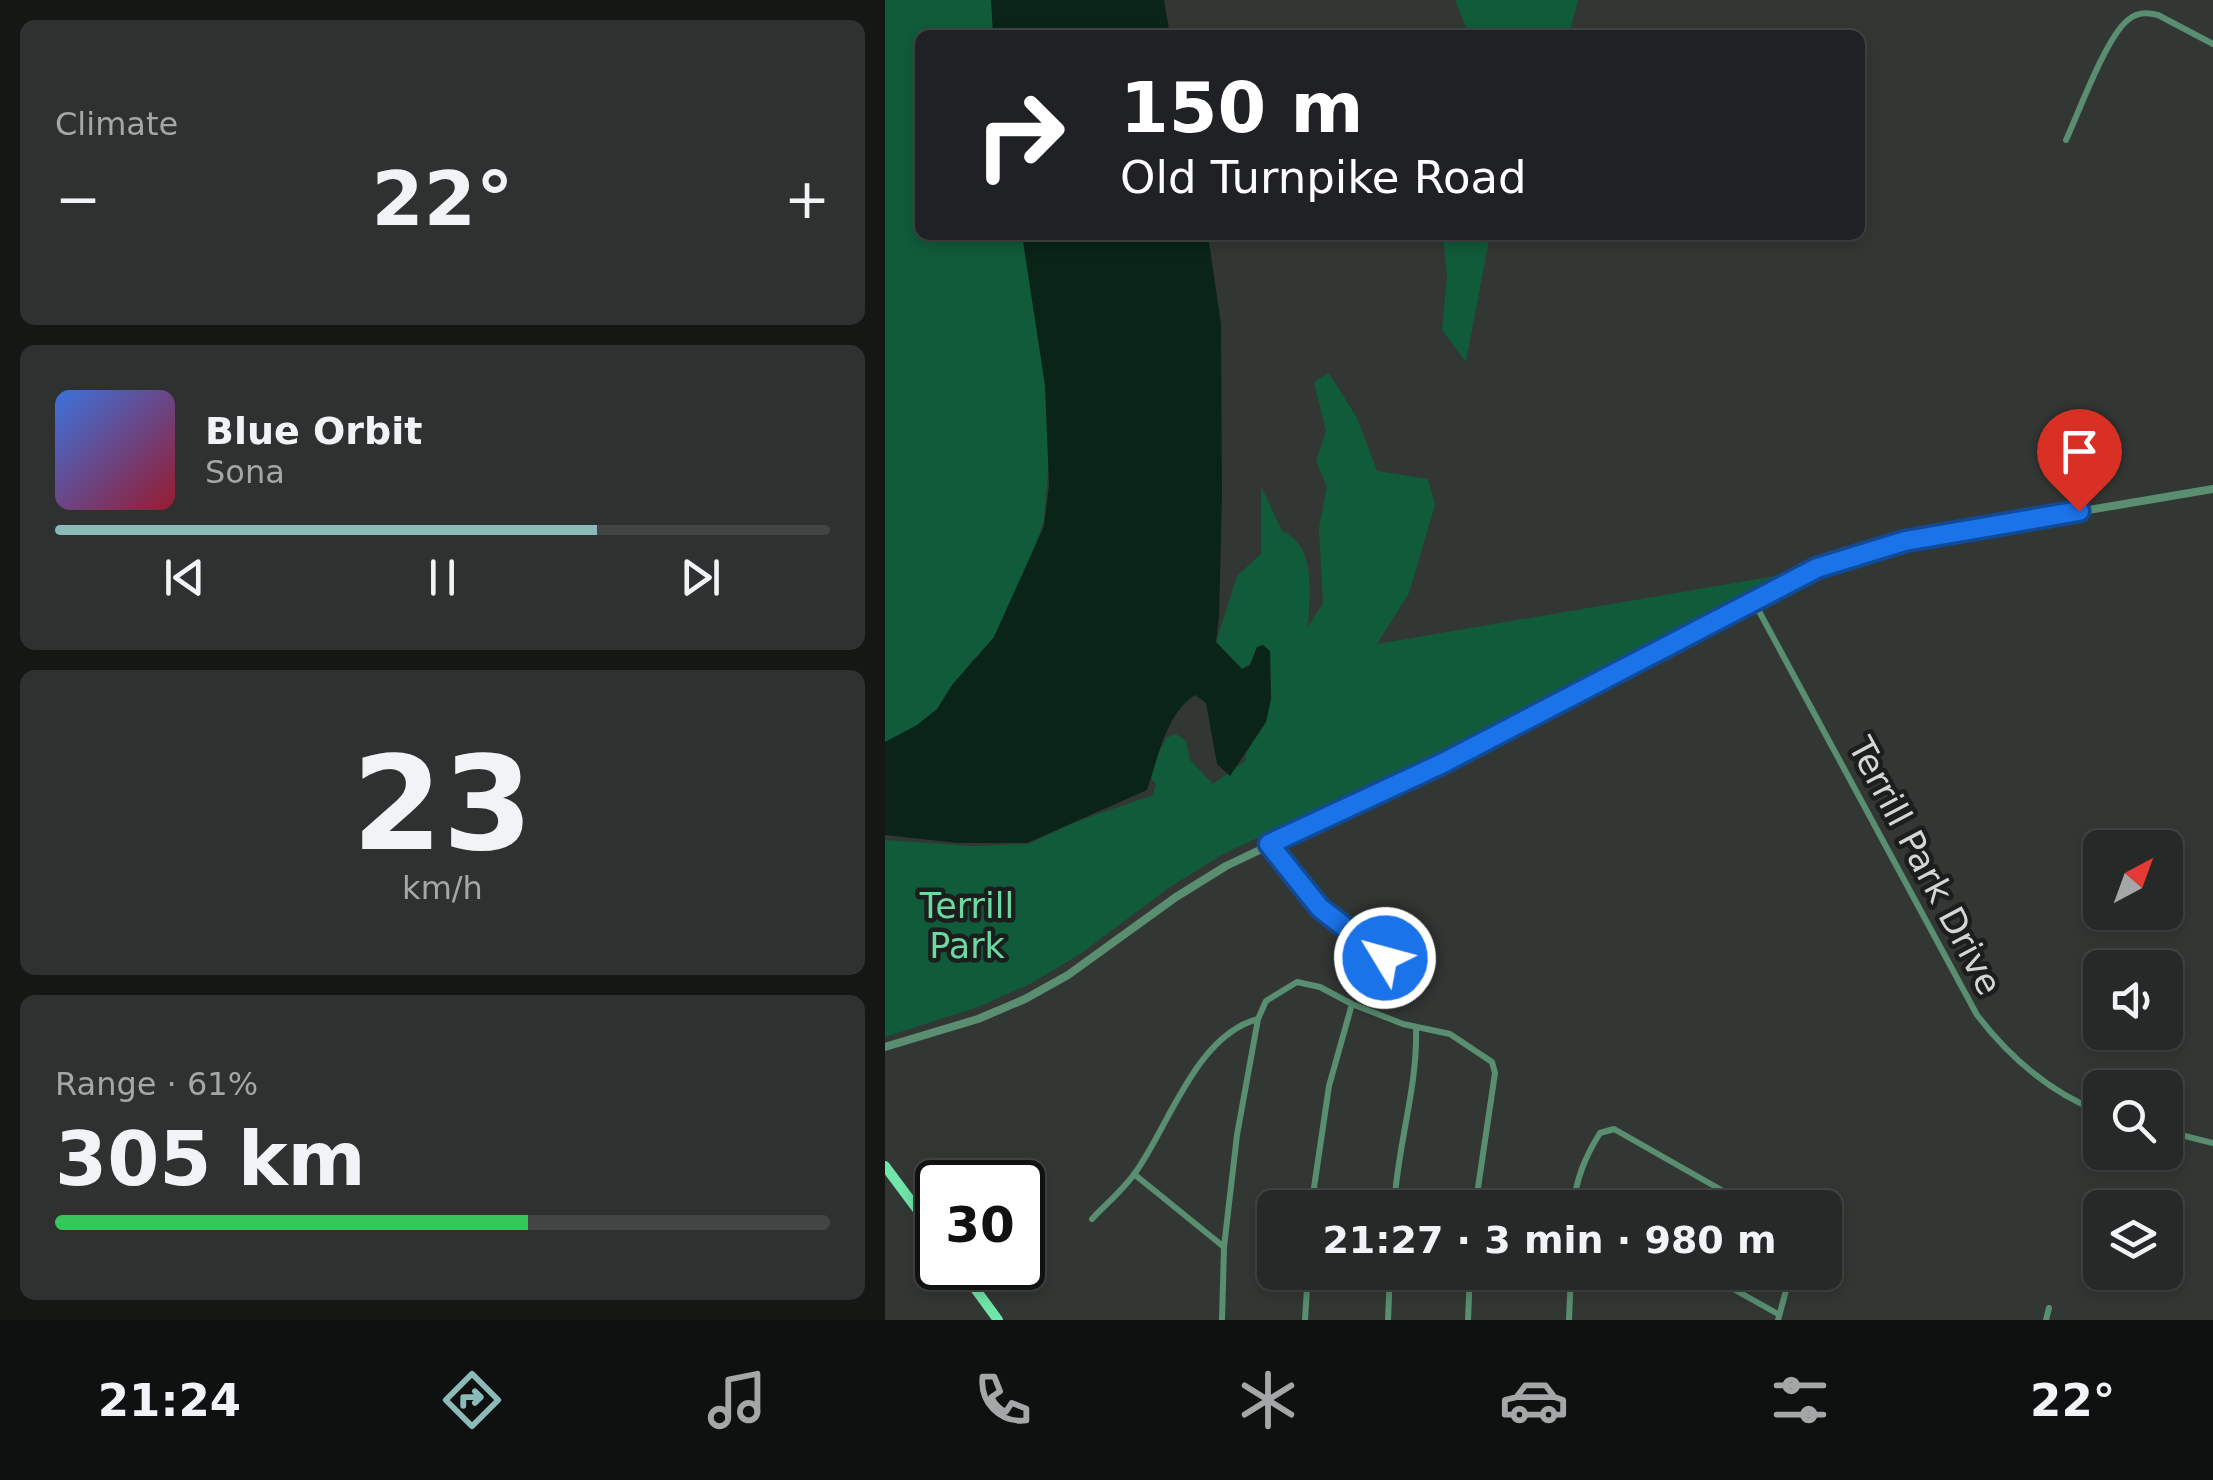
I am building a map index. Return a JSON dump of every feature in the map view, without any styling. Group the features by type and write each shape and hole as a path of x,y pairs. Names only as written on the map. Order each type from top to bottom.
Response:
{"main road":[{"path":"885,1166 915,1206"},
{"path":"976,1290 998,1320"}],"street":[{"path":"2066,140 2116,34 2133,16 2150,12 2159,15 2213,44"},
{"path":"888,1049 978,1019 1054,984 1225,866 1443,763 1829,564 1905,541 2213,489"},
{"name":"Terrill Park Drive","path":"1753,600 1977,1015 2027,1070 2083,1103"},
{"path":"1269,844 1320,908 1385,958"},
{"path":"1223,1320 1224,1247 1237,1135 1258,1019 1266,1001 1297,982 1321,986 1352,1004 1450,1034 1492,1062 1495,1073 1478,1190"},
{"path":"1314,1190 1329,1086 1352,1004"},
{"path":"1092,1219 1134,1174 1201,1060 1243,1023 1258,1019"},
{"path":"1394,1190 1417,1059 1416,1026"},
{"path":"1575,1190 1600,1133 1614,1129 1721,1190"},
{"path":"2183,1136 2213,1143"},
{"path":"1134,1174 1224,1247"},
{"path":"1305,1320 1306,1290"},
{"path":"1387,1320 1389,1290"},
{"path":"1468,1320 1469,1290"},
{"path":"1569,1320 1570,1290"},
{"path":"1733,1290 1778,1317 1786,1290"},
{"path":"2045,1320 2049,1308"}],"green space":[{"path":"885,0 992,0 995,30 915,30 915,240 1023,240 1034,288 1051,438 1044,519 1020,597 983,656 972,660 942,706 885,752"},
{"path":"1455,0 1578,0 1570,30 1467,30"},
{"path":"1443,240 1489,240 1466,362 1442,330 1447,277"},
{"name":"Terrill Park","path":"1329,373 1357,418 1377,471 1428,479 1435,505 1409,593 1377,644 1775,576 1427,759 1223,854 1170,887 1080,954 1030,984 978,1007 885,1037 885,840 972,846 1028,844 1078,821 1153,795 1156,784 1148,775 1166,738 1176,734 1186,741 1190,760 1213,784 1245,761 1269,708 1270,651 1257,647 1250,664 1242,669 1216,642 1237,576 1261,554 1261,486 1282,531 1293,538 1306,560 1310,587 1308,627 1323,603 1319,528 1327,487 1316,461 1326,431 1314,382"}],"shaded area":[{"path":"991,0 1164,0 1169,30 993,30"},
{"path":"1023,240 1209,240 1221,324 1222,496 1216,642 1242,669 1250,665 1257,647 1263,645 1270,651 1271,699 1266,722 1230,776 1217,764 1206,703 1195,695 1170,725 1147,790 1027,843 958,843 885,835 885,742 937,709 952,685 994,637 1044,526 1049,485 1045,385"}],"route":[{"path":"1385,958 1320,908 1269,844 1443,763 1817,568 1905,541 2079,511"}]}
